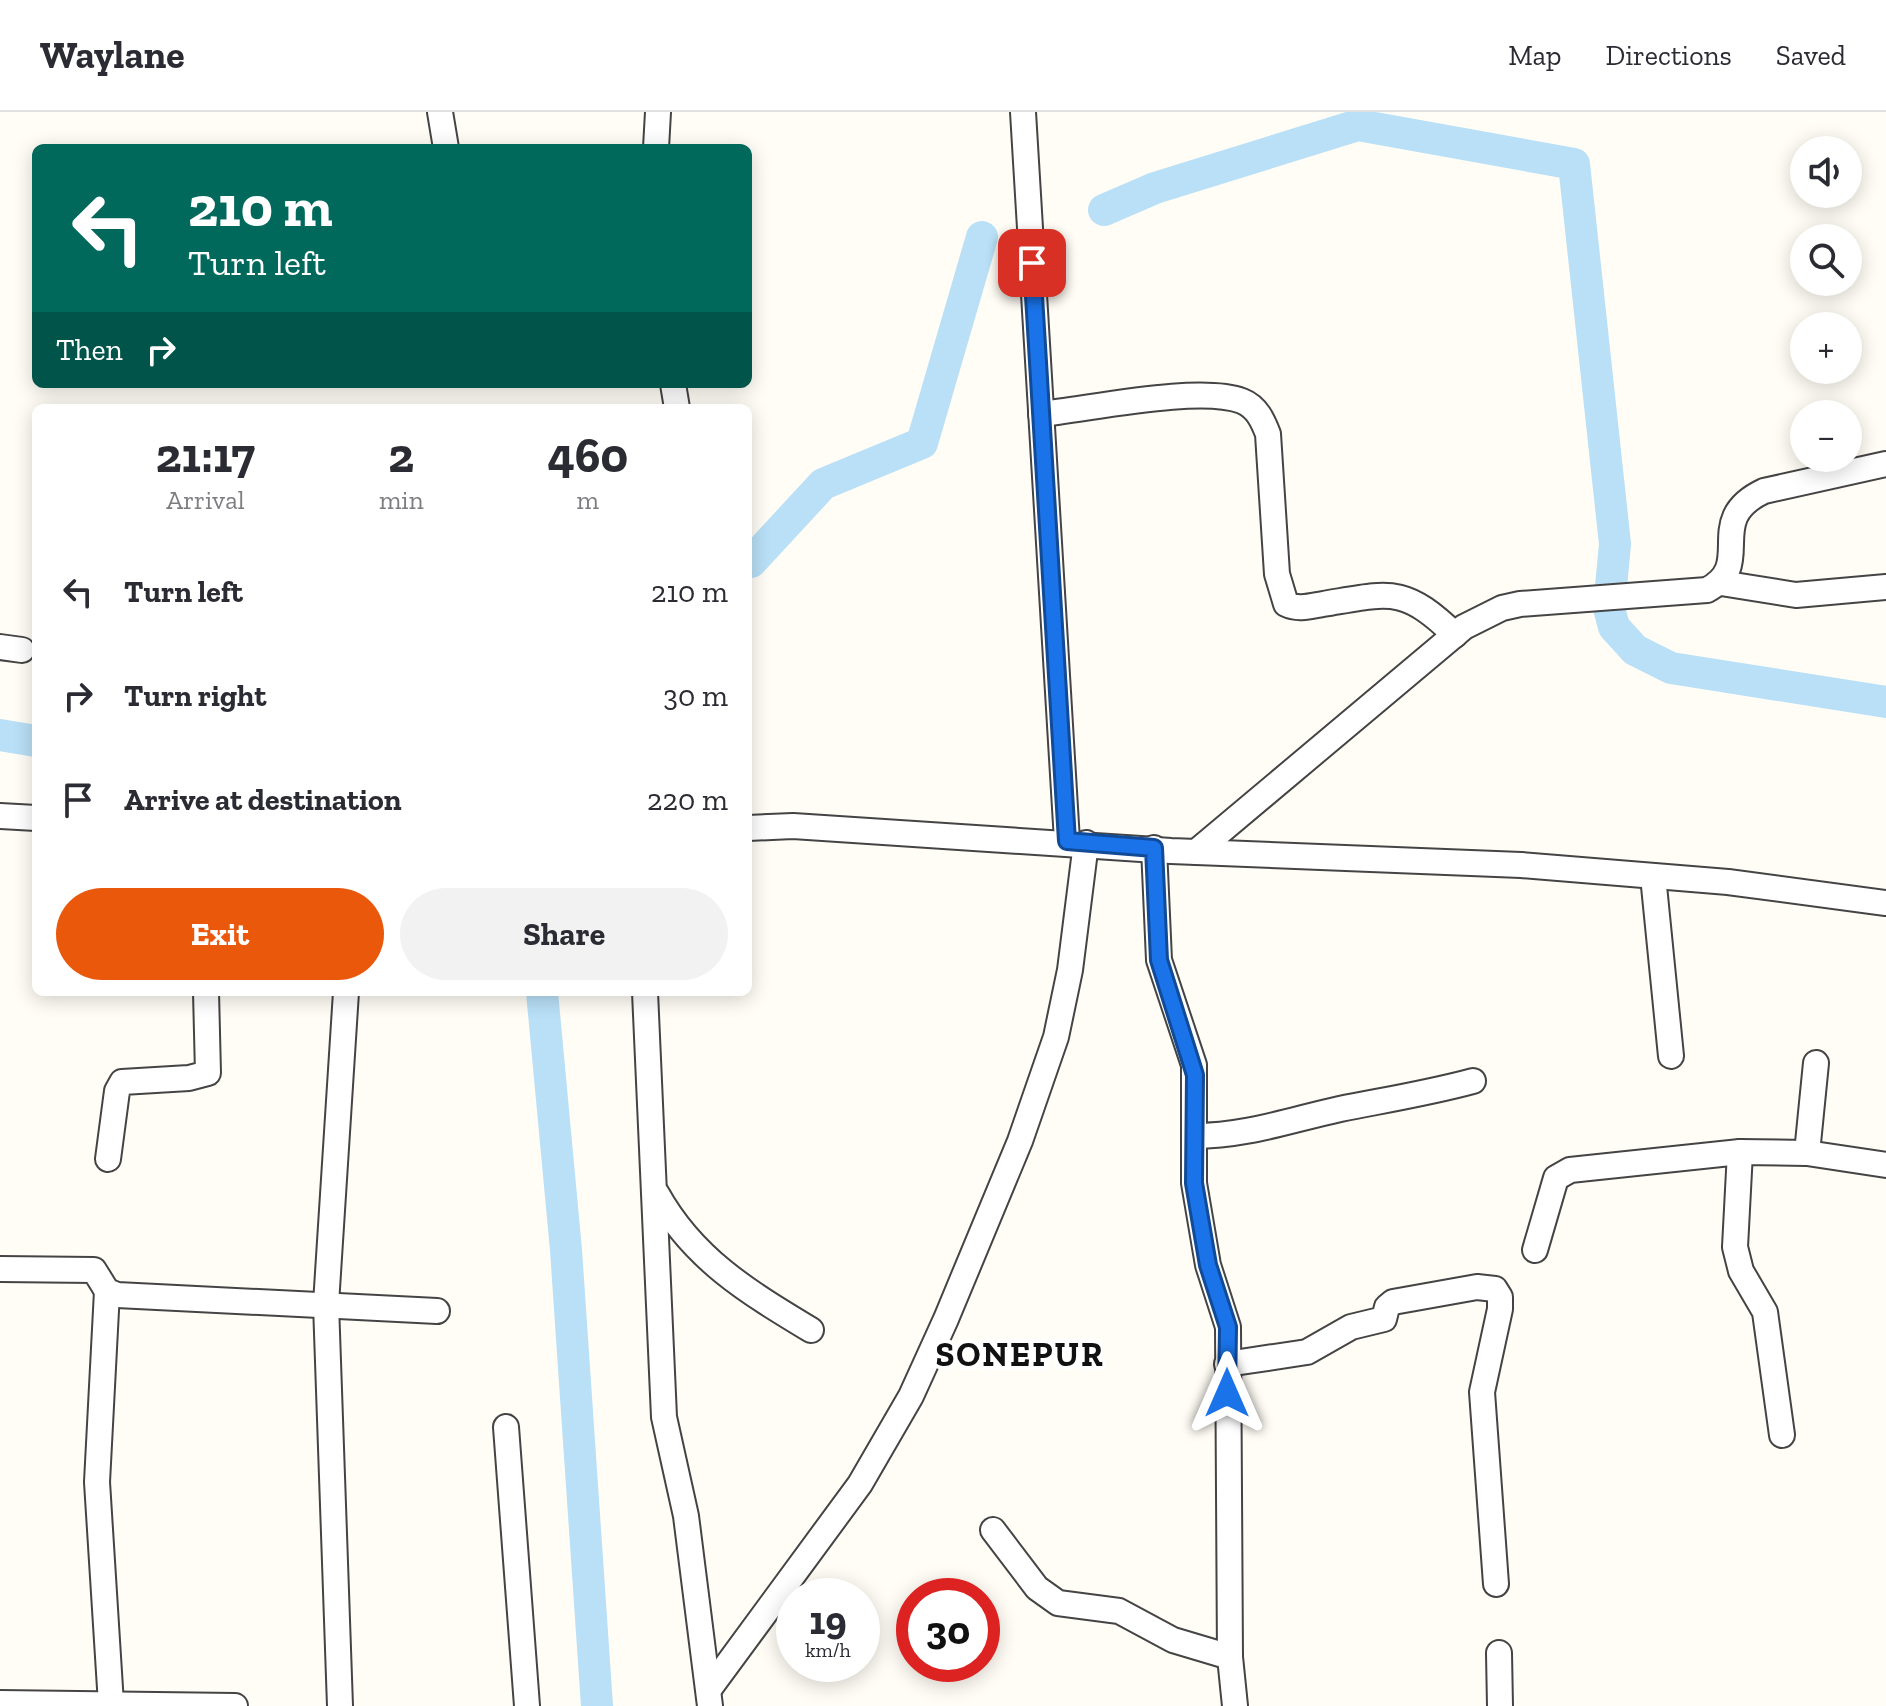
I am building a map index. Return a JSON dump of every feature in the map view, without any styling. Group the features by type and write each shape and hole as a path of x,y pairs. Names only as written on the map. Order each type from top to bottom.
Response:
{"street":[{"path":"440,112 445,144"},
{"path":"656,144 655,120 658,112"},
{"path":"710,1697 860,1484 905,1408 946,1319 1020,1141 1056,1037 1072,958 1076,842 1041,414 1023,112"},
{"path":"1041,414 1200,396 1245,402 1262,419 1268,434 1277,574 1286,604 1304,607 1391,595 1418,602 1455,635"},
{"path":"1196,852 1455,635 1502,608 1707,590 1721,583 1728,573 1732,519 1749,498 1764,491 1886,464"},
{"path":"1721,583 1796,595 1886,587"},
{"path":"0,816 32,818"},
{"path":"752,828 793,826 1196,852 1521,865 1653,876 1886,903"},
{"path":"1154,848 1159,960 1194,1065 1194,1183 1200,1223 1228,1327 1230,1657 1235,1706"},
{"path":"1653,876 1671,1056"},
{"path":"108,1159 117,1091 122,1082 189,1078 208,1073 206,996"},
{"path":"340,1706 326,1304 346,996"},
{"path":"645,996 664,1417 686,1516 710,1697"},
{"path":"1807,1153 1816,1063"},
{"path":"1194,1136 1256,1132 1338,1110 1411,1098 1473,1081"},
{"path":"1740,1152 1735,1247 1741,1271 1763,1306 1768,1321 1782,1435"},
{"path":"1535,1250 1553,1185 1564,1172 1740,1152 1807,1153 1886,1165"},
{"path":"653,1188 675,1225 699,1253 771,1306 811,1330"},
{"path":"0,1269 94,1270 107,1291 97,1482 111,1704"},
{"path":"1227,1364 1317,1348 1351,1327 1384,1319 1387,1307 1393,1302 1477,1287 1495,1289 1500,1297 1500,1309 1482,1392 1496,1584"},
{"path":"107,1291 117,1295 437,1311"},
{"path":"506,1427 527,1706"},
{"path":"993,1530 1037,1588 1058,1603 1119,1611 1173,1640 1230,1657"},
{"path":"1499,1653 1500,1706"},
{"path":"0,1703 235,1706"}],"waterway":[{"path":"1104,210 1155,188 1358,125 1574,164 1615,544 1609,608 1614,627 1635,650 1671,668 1886,702"},
{"path":"752,561 823,484 922,443 982,237"},
{"path":"0,735 32,740"},
{"path":"542,996 566,1250 597,1706"}],"district":[{"name":"SONEPUR","path":"1020,1354"}],"route":[{"path":"1032,263 1067,841 1154,848 1155,929 1159,960 1168,995 1192,1057 1195,1075 1194,1183 1208,1265 1228,1327 1227,1393"}]}
